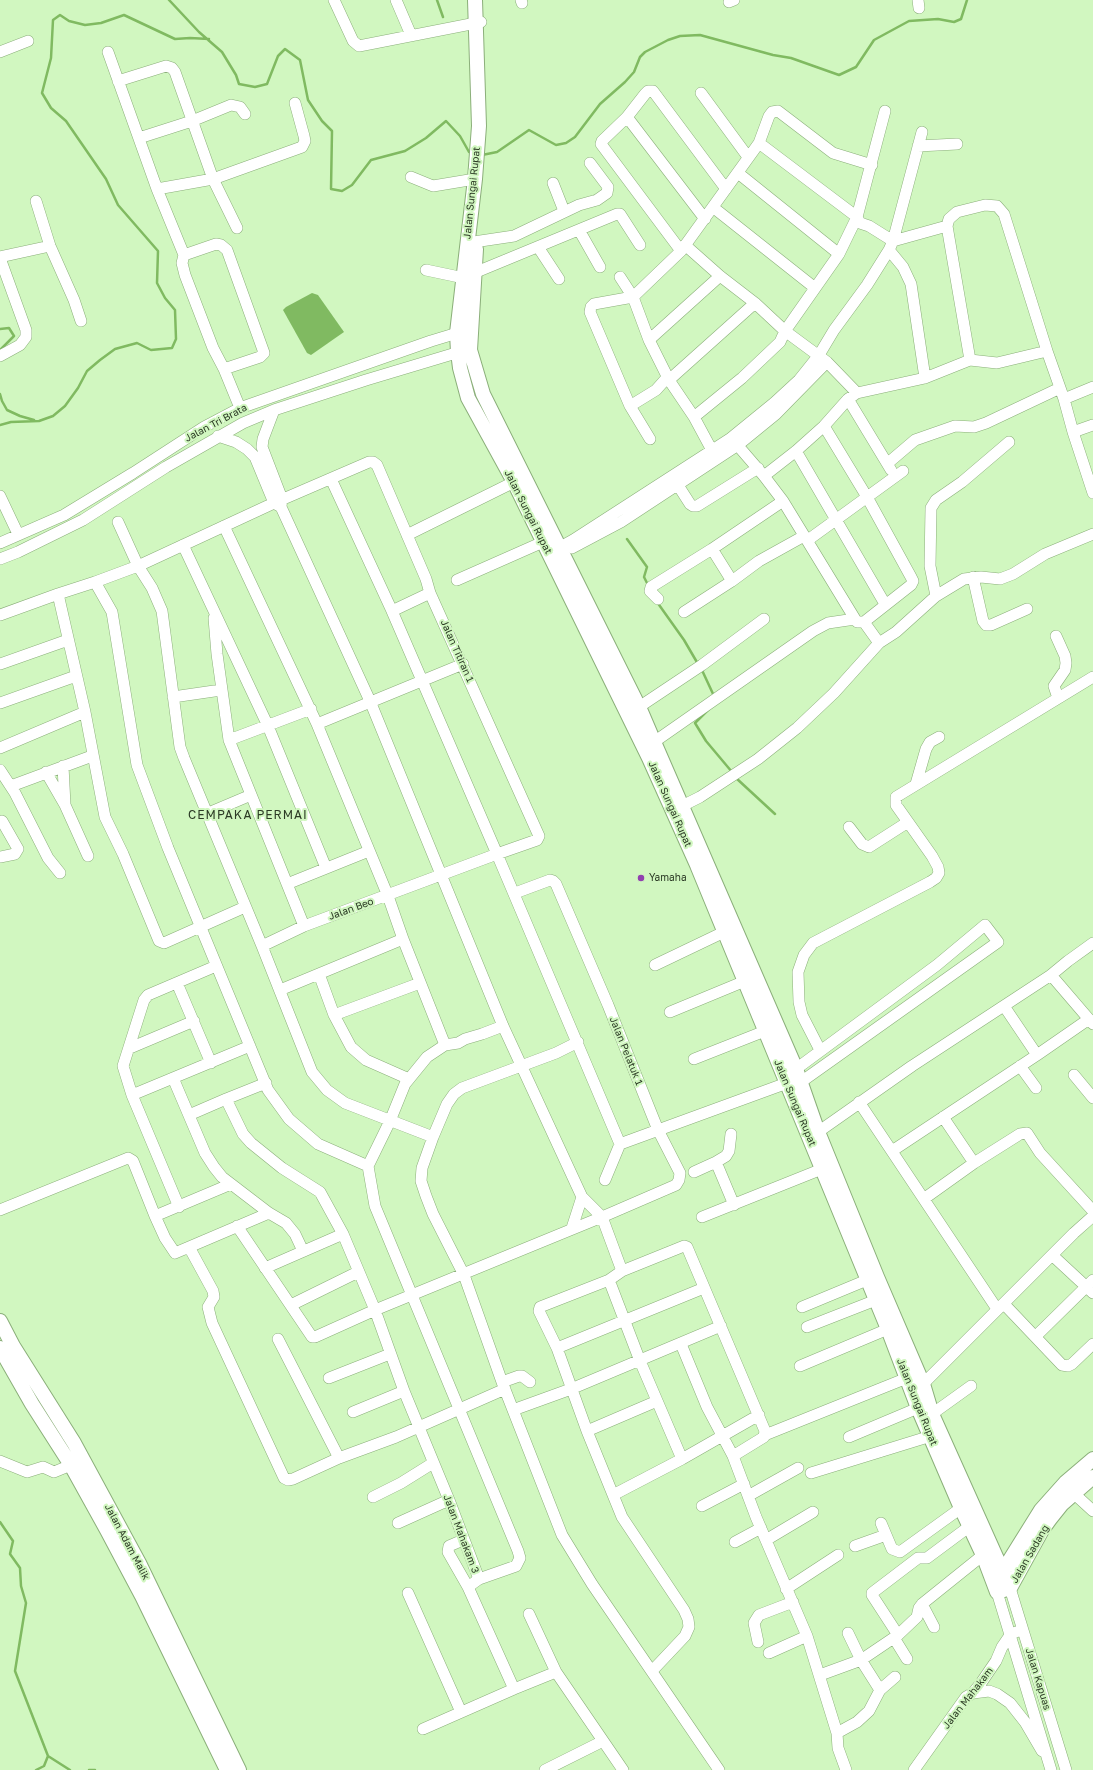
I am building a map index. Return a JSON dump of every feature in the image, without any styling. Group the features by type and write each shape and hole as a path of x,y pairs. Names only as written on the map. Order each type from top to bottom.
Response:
{"main road":[{"name":"Jalan Sungai Rupat","path":"474,0 479,22"},
{"name":"Jalan Sungai Rupat","path":"481,0 479,22 481,127 472,242 467,275 464,331 468,398 639,707 796,1068 867,1280 888,1329 914,1383 932,1414 1004,1590"},
{"name":"Jalan Sungai Rupat","path":"464,351 553,551 642,740 697,865 822,1169 844,1210 914,1383 918,1408 983,1555 997,1574"},
{"name":"Jalan Adam Malik","path":"0,1321 5,1349 32,1404 71,1465 142,1596 227,1770"},
{"name":"Jalan Adam Malik","path":"5,1349 74,1443 139,1563 239,1770"},
{"path":"997,1574 1041,1510 1069,1489 1093,1459"},
{"name":"Jalan Sadang","path":"1004,1590 1042,1530 1062,1504 1069,1489 1093,1477"}],"street":[{"path":"334,0 353,41 359,46 479,22"},
{"path":"396,0 411,35"},
{"path":"0,52 28,41"},
{"path":"108,52 157,189 184,255 182,264 185,275 213,348 224,369 240,408"},
{"path":"118,81 166,66 172,68 175,72 213,179 237,228"},
{"path":"684,612 732,581 759,561 806,538 837,518 898,474 888,463 853,396 823,359 785,331 755,303 683,248 601,144 645,94 648,91 653,91 726,189"},
{"path":"701,93 748,157"},
{"path":"157,189 213,179 302,147 305,141 295,103"},
{"path":"139,138 192,121 231,105 240,107 246,114"},
{"path":"650,439 630,406 590,310 594,304 632,297 683,248 714,208 759,143 769,116 776,111 833,154 872,166"},
{"path":"694,417 762,360 780,342 785,331 839,254 857,217 872,166 885,111"},
{"path":"627,116 705,219"},
{"path":"458,580 553,551 674,480 734,442 789,389 823,359 834,330 867,285 891,245 922,132"},
{"path":"759,143 857,217 860,223 869,226 891,245 911,284 925,378"},
{"path":"918,146 957,144"},
{"path":"472,242 514,236 564,211 597,200 607,193 608,187 590,163"},
{"path":"738,173 839,254"},
{"path":"411,177 433,186 477,175"},
{"path":"553,182 564,211"},
{"path":"36,201 50,246 74,300 81,321"},
{"path":"970,360 947,226 949,219 957,212 985,205 993,205 1000,209 1004,214 1093,493"},
{"path":"714,208 815,288"},
{"path":"426,270 467,275 580,230 611,215 620,214 640,245"},
{"path":"891,245 947,226"},
{"path":"580,230 600,267"},
{"path":"184,255 216,244 221,244 227,250 263,350 264,353 260,356 224,369"},
{"path":"0,356 20,346 26,337 26,330 0,257 50,246"},
{"path":"538,247 559,279"},
{"path":"649,340 720,276"},
{"path":"620,277 632,297 649,340 669,380 694,417 714,454"},
{"path":"630,406 656,390 664,381 669,380 755,303"},
{"name":"Jalan Tri Brata","path":"0,543 64,515 204,427 240,408 464,331"},
{"path":"674,480 690,504 697,506 761,472 796,451 824,426 853,396 925,378 970,360 997,363 1047,350"},
{"name":"Jalan Tri Brata","path":"0,559 18,552 83,520 166,467 243,423 274,410 464,351"},
{"path":"331,377 336,390"},
{"path":"888,463 915,440 955,426 974,427 1062,393 1093,387"},
{"path":"274,410 263,439 262,447 279,503"},
{"path":"1073,432 1093,425"},
{"path":"654,742 813,631 828,623 859,621 886,604 911,585 913,581 867,497 824,426"},
{"path":"218,436 236,442 247,448 254,457 279,503 370,701 521,1065 582,1197 602,1217 622,1271"},
{"path":"734,442 761,472 783,501 859,621 879,643"},
{"path":"936,596 930,566 931,508 936,500 962,482 1009,442"},
{"path":"796,451 837,518 886,604"},
{"path":"160,456 166,467"},
{"name":"Jalan Titiran 1","path":"331,479 369,462 376,465 426,579 430,593 539,836"},
{"path":"0,615 138,566 331,479 423,680 515,893 556,996 578,1042 620,1144 606,1180"},
{"path":"407,535 514,482"},
{"path":"0,496 18,534"},
{"path":"658,599 650,591 651,587 712,550 783,501"},
{"path":"118,522 138,566 152,588 162,611 180,747 206,814 280,990 312,1072 327,1090 345,1103 390,1122 433,1137"},
{"path":"224,526 311,709 388,896 403,939 445,1045"},
{"path":"682,806 758,759 814,714 879,643 896,632 936,596 964,579 981,577 1000,579 1013,574 1045,554 1093,534"},
{"path":"183,545 268,726 326,868"},
{"path":"712,550 732,581"},
{"path":"973,578 983,621 986,625 991,625 1027,609"},
{"path":"95,582 112,612 137,765 168,848 266,1083 289,1119 318,1144 368,1166"},
{"path":"392,611 430,593"},
{"path":"58,594 105,817 123,854 159,941 164,943 245,907"},
{"path":"213,611 221,690 229,740 304,926"},
{"path":"639,707 702,665 764,620"},
{"path":"1056,636 1065,656 1066,663 1065,670 1054,686 1058,698"},
{"path":"0,664 68,640"},
{"path":"317,724 463,664"},
{"path":"0,703 76,676"},
{"path":"820,1050 802,1015 799,1002 798,972 804,955 813,943 936,878 939,873 938,867 896,805 895,800 900,794 916,784 1093,677"},
{"path":"173,697 221,690"},
{"path":"229,740 311,709"},
{"path":"0,748 84,712"},
{"path":"916,784 926,749 930,742 939,737"},
{"path":"11,786 92,756"},
{"path":"63,766 65,805"},
{"path":"0,770 11,786 48,858 60,873"},
{"path":"46,772 65,805 88,856"},
{"path":"206,814 251,796"},
{"path":"0,857 15,854 18,849 2,821"},
{"path":"848,826 862,844 869,848 908,822"},
{"name":"Jalan Beo","path":"262,946 304,926 537,840 539,836"},
{"path":"287,884 369,851"},
{"name":"Jalan Pelatuk 1","path":"515,893 550,880 553,880 556,884 658,1130 680,1173 679,1180 676,1184 602,1217"},
{"path":"796,1068 868,1017 937,965 985,925 998,942 801,1082"},
{"path":"655,965 724,932"},
{"path":"280,990 403,939"},
{"path":"818,1132 912,1066 1051,975 1093,943"},
{"path":"937,965 949,978"},
{"path":"179,1207 132,1095 123,1066 130,1048 144,1000 148,995 216,966"},
{"path":"319,974 334,1015 351,1047 366,1060 409,1079"},
{"path":"892,1151 1020,1066 1091,1022 1051,975"},
{"path":"670,1012 745,981"},
{"path":"177,983 211,1063"},
{"path":"334,1015 420,983"},
{"path":"1004,1006 1037,1055"},
{"path":"130,1048 194,1021"},
{"path":"479,1580 516,1566 520,1558 375,1206 368,1166 390,1122 405,1084 428,1057 445,1045 458,1043 465,1039 504,1026"},
{"path":"694,1059 765,1031"},
{"path":"578,1042 556,1053 462,1088 454,1094 447,1104 433,1137 422,1168 421,1181 433,1214 464,1275 503,1385 562,1535 592,1584 719,1770"},
{"path":"132,1095 250,1046"},
{"path":"1020,1066 1036,1088"},
{"path":"1074,1075 1093,1098"},
{"path":"173,1078 205,1153 214,1167 222,1177 270,1213 286,1223 295,1234 303,1251"},
{"path":"189,1115 266,1083"},
{"path":"620,1144 787,1083"},
{"name":"Jalan Mahakam 3","path":"226,1099 243,1134 251,1143 282,1168 320,1192 343,1234 375,1310 404,1391 449,1500 479,1580 468,1587 514,1689"},
{"path":"859,1102 924,1198 1001,1306 1036,1336 1060,1364 1065,1366 1072,1364 1093,1344"},
{"path":"943,1117 974,1163"},
{"path":"924,1198 974,1163 1020,1134 1027,1133 1040,1153 1093,1211"},
{"path":"694,1172 726,1156 729,1151 731,1134"},
{"path":"0,1210 128,1158 133,1161 155,1216 174,1252 178,1253 188,1247 270,1213"},
{"path":"716,1162 734,1205"},
{"path":"702,1218 822,1169"},
{"path":"155,1216 231,1184"},
{"path":"572,1228 582,1197"},
{"path":"733,1456 765,1435 914,1383 1001,1306 1093,1216"},
{"path":"237,1226 312,1336 315,1337 412,1294 464,1275 572,1228 602,1217"},
{"path":"265,1268 343,1234"},
{"path":"652,1671 685,1636 689,1627 688,1619 684,1610 622,1517 571,1390 557,1348 539,1311 540,1307 609,1280 622,1271 684,1246 688,1248 759,1415 765,1435"},
{"path":"188,1247 214,1291 214,1297 208,1307 212,1323 284,1478 288,1480 459,1410 519,1376 522,1376 530,1382"},
{"path":"1036,1336 1091,1286 1052,1255"},
{"path":"291,1305 358,1272"},
{"path":"609,1280 626,1320 640,1361 682,1459"},
{"path":"802,1306 867,1280"},
{"path":"557,1348 704,1288"},
{"path":"807,1327 876,1300"},
{"path":"514,1410 571,1390 721,1326"},
{"path":"800,1366 888,1329"},
{"path":"278,1340 339,1458"},
{"path":"681,1344 707,1407 733,1456 786,1589 807,1636 837,1733 838,1748 846,1770"},
{"path":"329,1378 390,1354"},
{"path":"932,1414 971,1386"},
{"path":"353,1412 404,1391"},
{"path":"587,1431 657,1401"},
{"path":"849,1437 918,1408"},
{"path":"613,1495 682,1459 759,1415"},
{"path":"811,1473 931,1436"},
{"path":"0,1461 30,1472 43,1467 54,1472 71,1465"},
{"path":"373,1497 401,1483 433,1462"},
{"path":"748,1496 798,1468"},
{"path":"702,1506 744,1484"},
{"path":"1069,1489 1093,1511"},
{"path":"398,1523 449,1500"},
{"path":"881,1523 892,1549 900,1552 961,1508"},
{"path":"766,1540 814,1512"},
{"path":"907,1659 872,1593 918,1558 927,1558 970,1526"},
{"path":"735,1542 761,1528"},
{"path":"855,1546 886,1534"},
{"path":"463,1540 449,1546 448,1552 468,1587"},
{"path":"786,1589 838,1555"},
{"path":"820,1675 861,1660 896,1636 917,1617 919,1608 922,1604 983,1555"},
{"name":"Jalan Kapuas","path":"1004,1590 1022,1630 1066,1770"},
{"name":"Jalan Kapuas","path":"1004,1590 1011,1634 1050,1766"},
{"path":"408,1593 461,1712"},
{"path":"758,1642 754,1623 759,1615 793,1602"},
{"path":"922,1604 934,1627"},
{"path":"529,1614 556,1672 623,1770"},
{"path":"1011,1634 1022,1630"},
{"path":"848,1633 861,1660 880,1690"},
{"name":"Jalan Mahakam","path":"914,1770 970,1695 970,1688 993,1653 1002,1647 1011,1634"},
{"path":"769,1653 807,1636"},
{"path":"423,1730 461,1712 556,1672"},
{"path":"837,1733 854,1724 869,1711 880,1690 895,1677"},
{"path":"970,1695 989,1691 997,1694 1014,1707 1050,1766"},
{"path":"544,1770 603,1741"}],"shaded area":[{"path":"312,293 318,295 344,332 311,355 307,353 283,310"}],"waterway":[{"path":"169,0 199,32 222,52 236,75 239,84 255,87 267,84 278,56 285,49 300,60 308,100 322,121 332,131 331,189 342,191 352,185 371,160 405,151 426,138 446,121 460,136 469,152 473,153"},
{"path":"437,0 443,17"},
{"path":"482,155 497,152 529,130 556,145 566,143 575,137 600,104 634,72 640,57 645,52 668,40 680,36 700,35 773,55 791,58 839,75 856,67 874,40 909,21 938,19 954,22 961,19 967,0"},
{"path":"0,425 11,422 39,421 53,416 65,406 78,388 87,371 115,349 137,343 151,350 172,348 176,339 175,310 165,298 157,283 158,251 118,205 106,179 66,121 51,108 42,93 51,58 53,20 60,15 69,21 85,25 101,23 124,15 175,39 209,39"},
{"path":"0,329 9,328 14,336 0,350"},
{"path":"0,394 7,410 34,420"},
{"path":"627,539 647,567 644,577 648,585"},
{"path":"657,602 684,640 698,664"},
{"path":"701,668 714,696"},
{"path":"709,709 695,723 706,741 732,772"},
{"path":"736,778 775,814"},
{"path":"0,1522 13,1541 10,1554 20,1568 21,1586 26,1603 15,1671 48,1756 44,1766 36,1770"},
{"path":"48,1756 70,1770"},
{"path":"89,1770 95,1770"}],"place":[{"name":"Yamaha","path":"641,878"}],"district":[{"name":"CEMPAKA PERMAI","path":"248,815"}]}
